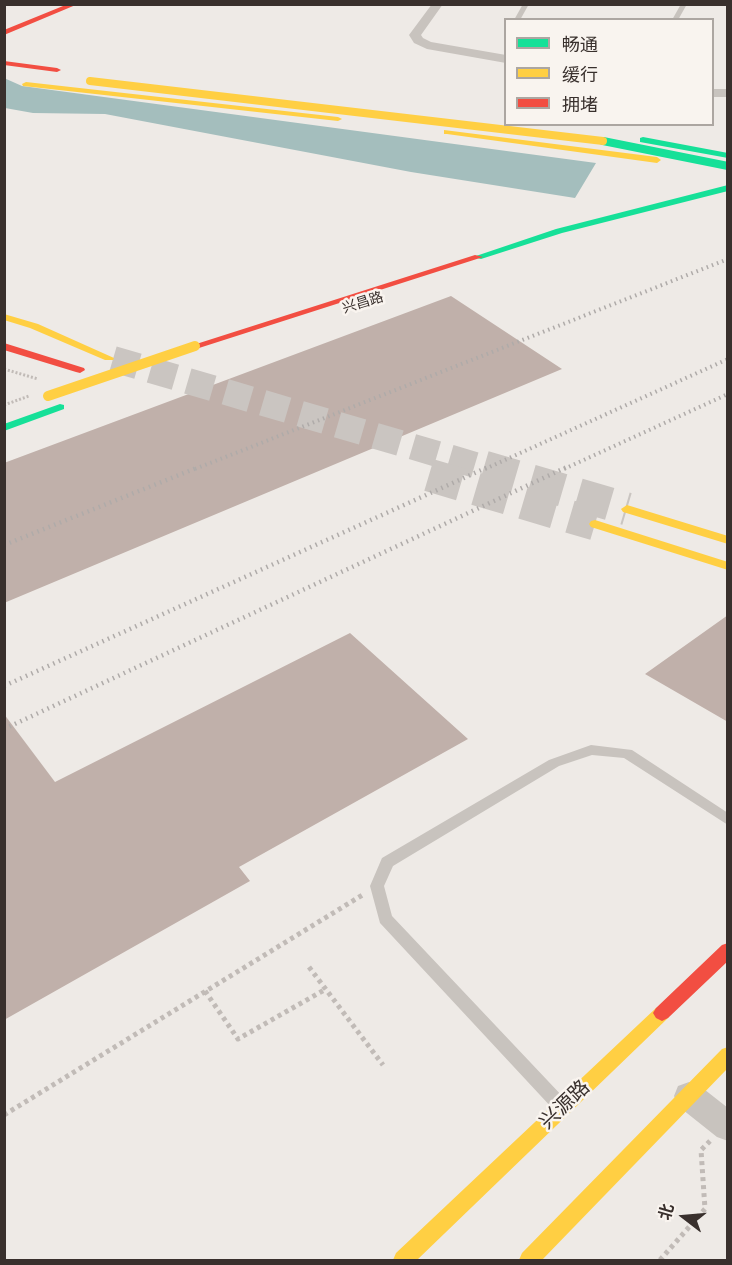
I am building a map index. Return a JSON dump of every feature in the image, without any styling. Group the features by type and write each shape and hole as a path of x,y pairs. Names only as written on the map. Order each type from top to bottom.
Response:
{"main road":[{"path":"4,21 43,4"},
{"path":"4,33 75,4"},
{"path":"4,63 79,75 601,141 728,166"},
{"path":"45,68 79,75 504,120"},
{"path":"79,75 21,83 417,128 631,155 728,171"},
{"path":"550,126 728,156"},
{"name":"兴昌路","path":"4,428 200,350 559,231 728,188"},
{"name":"兴昌路","path":"4,412 48,396 570,239 728,198"},
{"path":"4,317 34,326 109,358 4,328"},
{"path":"4,346 80,370 4,355"},
{"path":"627,509 728,540"},
{"path":"595,524 728,566"},
{"name":"兴源路","path":"403,1260 728,950"},
{"path":"529,1260 728,1055"}],"street":[{"path":"438,4 416,35 418,40 427,45 504,58"},
{"path":"688,1096 726,1126"}],"lane":[{"path":"518,18 526,4"},
{"path":"676,18 684,4"},
{"path":"562,1107 385,920 377,886 387,862 554,763 591,750 627,753 728,820"}],"path":[{"path":"4,369 48,382"},
{"path":"4,1115 377,886"},
{"path":"309,967 382,1065"},
{"path":"205,991 238,1039 326,989"},
{"path":"660,1260 705,1209 701,1150 726,1126"}],"water":[{"path":"4,78 22,86 596,163 575,198 411,172 105,114 33,113 5,108"}],"building":[{"path":"451,296 562,369 4,603 4,463"},
{"path":"728,615 728,722 645,674"},
{"path":"350,633 468,739 239,867 250,881 4,1020 4,714 55,782"}],"tunnel":[{"path":"113,359 489,469"},
{"path":"484,467 627,509"},
{"path":"429,475 595,524"}],"railway":[{"path":"195,469 728,259"},
{"path":"485,469 728,359"},
{"path":"564,469 728,394"},
{"path":"4,545 199,467"},
{"path":"4,686 488,467"},
{"path":"4,729 567,467"}],"traffic: fast":[{"path":"643,140 728,156"},
{"path":"603,141 728,166"},
{"path":"478,257 559,231 728,188"},
{"path":"4,428 60,407"}],"traffic: slow":[{"path":"90,81 603,141"},
{"path":"26,84 338,119"},
{"path":"447,132 657,160"},
{"path":"4,317 34,326 109,358"},
{"path":"48,396 195,346"},
{"path":"627,509 728,540"},
{"path":"595,524 728,566"},
{"path":"403,1260 662,1013"},
{"path":"529,1260 728,1055"}],"traffic: jam":[{"path":"4,33 75,4"},
{"path":"4,63 57,70"},
{"path":"195,346 478,257"},
{"path":"4,346 80,370"},
{"path":"662,1013 728,950"}]}
